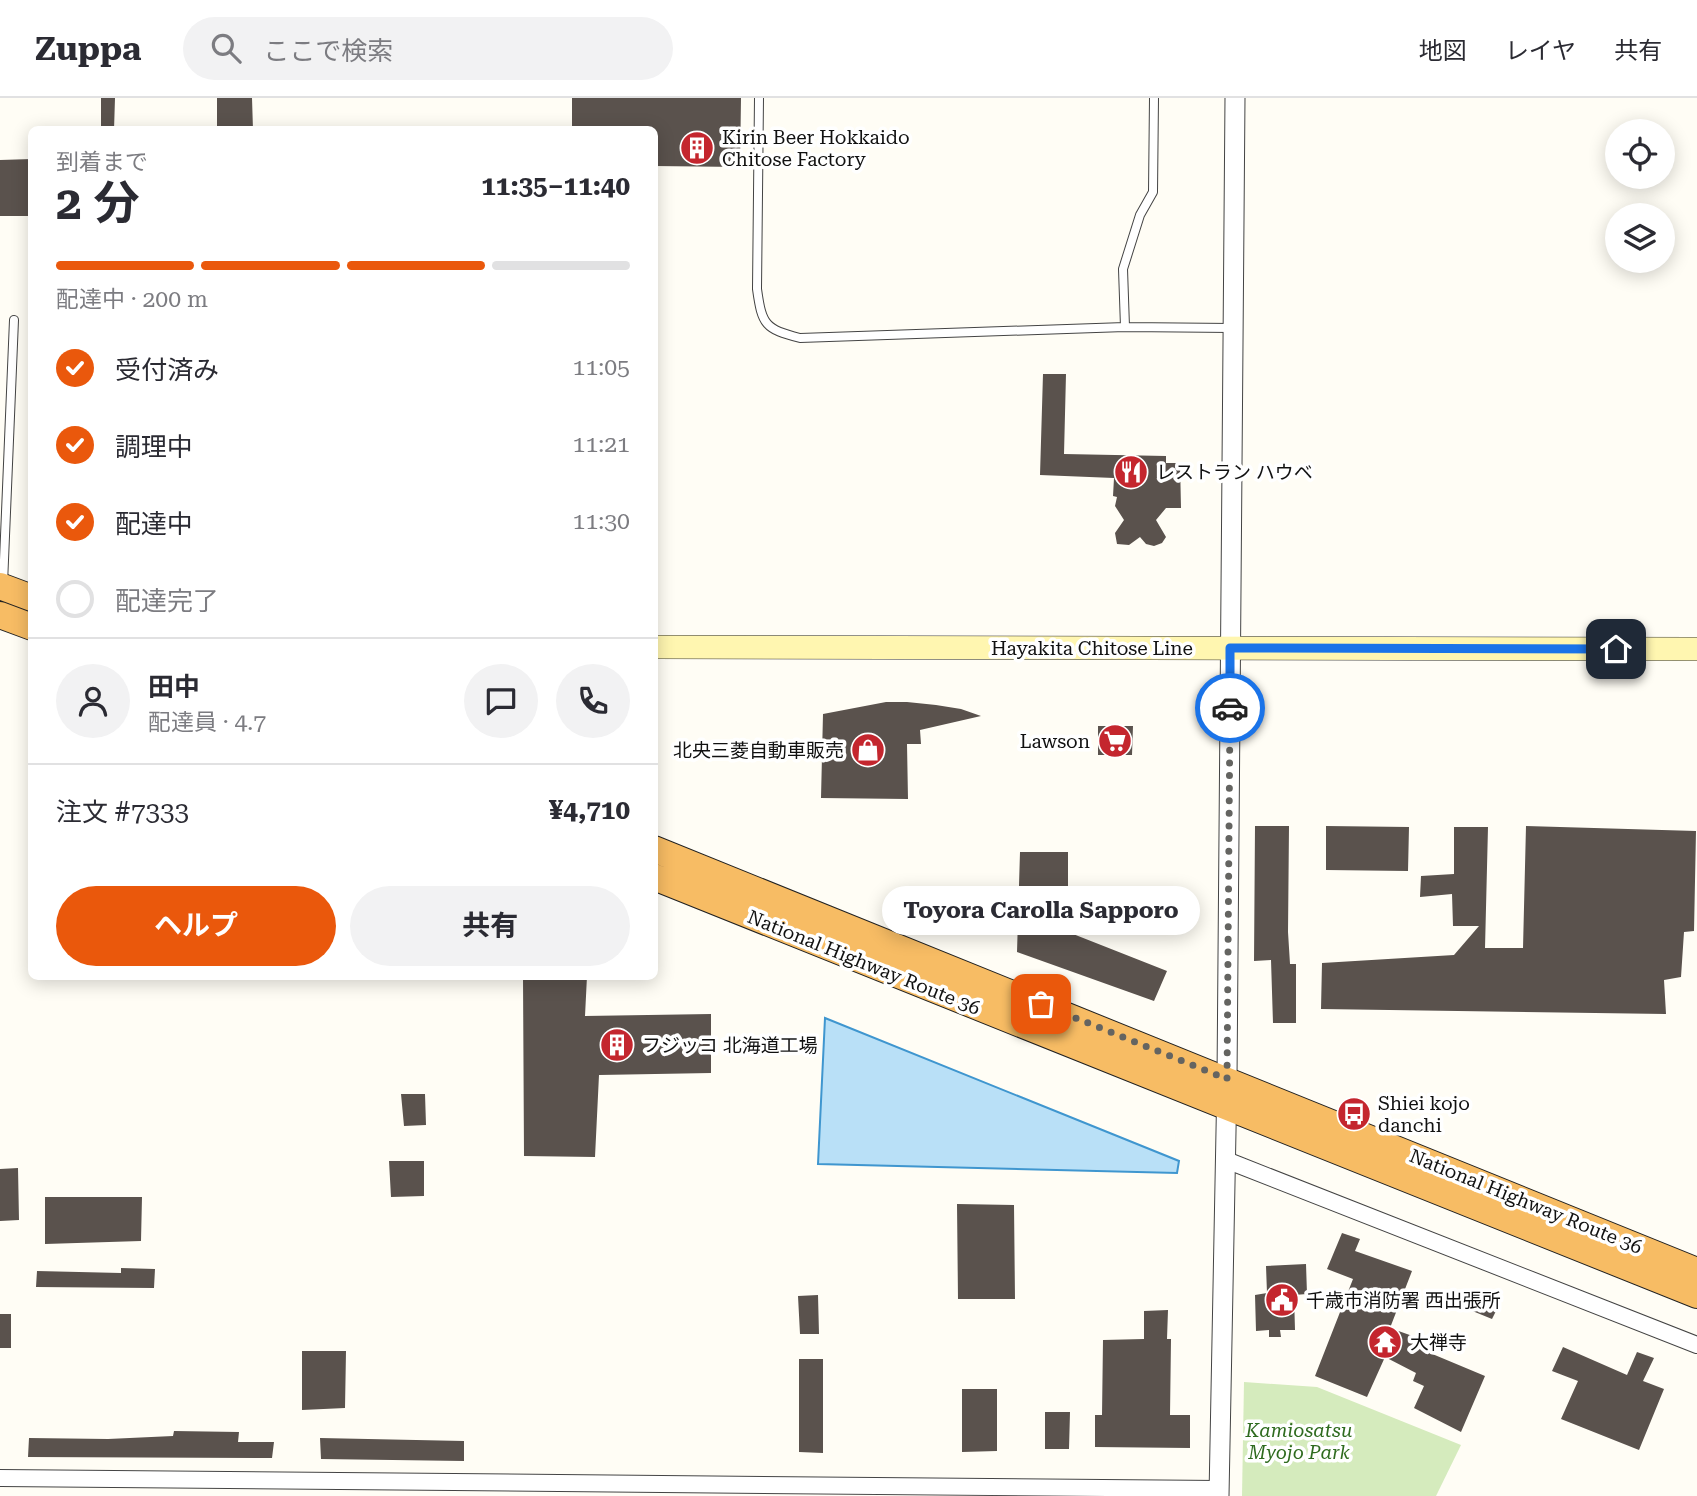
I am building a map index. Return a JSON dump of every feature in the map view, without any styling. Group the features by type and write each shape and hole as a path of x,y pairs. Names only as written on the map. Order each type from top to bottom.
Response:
{"highway":[{"path":"1,586 28,596"},
{"path":"0,615 28,626"},
{"name":"National Highway Route 36","path":"658,851 1697,1271"},
{"name":"National Highway Route 36","path":"658,879 1697,1295"}],"main road":[{"name":"Hayakita Chitose Line","path":"658,647 1697,649"}],"street":[{"path":"0,1478 1219,1493 1227,1079 1235,98"},
{"path":"1226,1160 1697,1345"}],"lane":[{"path":"759,98 757,289 760,313 773,331 800,338 1125,327 1233,328"},
{"path":"1125,327 1123,270 1140,215 1153,192 1154,98"},
{"path":"1,586 14,320"}],"green space":[{"name":"Kamiosatsu Myojo Park","path":"1244,1382 1317,1387 1461,1445 1436,1496 1242,1496"}],"water":[{"path":"825,1018 1179,1161 1177,1173 818,1164"}],"building":[{"path":"101,98 115,98 114,126 101,126"},
{"path":"217,98 252,98 253,126 217,126"},
{"name":"Kirin Beer Hokkaido Chitose Factory","path":"572,98 741,98 740,167 658,166 658,126 572,126"},
{"path":"28,159 28,216 0,216 0,160"},
{"path":"1043,374 1066,374 1064,454 1166,456 1166,463 1180,463 1181,508 1166,508 1156,520 1166,537 1162,543 1154,546 1146,544 1140,537 1129,545 1117,544 1115,533 1124,520 1115,506 1117,497 1113,496 1114,478 1040,475"},
{"path":"886,702 936,705 981,716 920,730 921,744 907,744 908,799 821,798 823,714"},
{"name":"Lawson","path":"1098,726 1133,726 1132,755 1098,755"},
{"path":"1255,826 1289,826 1288,932 1290,964 1296,964 1296,1023 1273,1023 1271,960 1254,961"},
{"path":"1326,826 1409,827 1408,871 1326,870"},
{"path":"1526,826 1696,831 1694,931 1684,932 1681,977 1664,980 1666,1014 1321,1009 1322,963 1454,955 1479,926 1453,926 1452,894 1420,897 1421,876 1454,874 1454,827 1488,827 1485,948 1523,948"},
{"path":"1020,852 1068,852 1068,932 1167,971 1154,1001 1017,952"},
{"name":"フジッコ 北海道工場","path":"523,980 587,980 585,1016 711,1014 711,1073 599,1075 595,1157 524,1156"},
{"path":"401,1094 425,1094 426,1125 404,1126"},
{"path":"389,1161 424,1161 424,1196 391,1197"},
{"path":"18,1168 19,1220 0,1221 0,1169"},
{"path":"45,1197 142,1197 141,1241 45,1244"},
{"path":"957,1204 1014,1205 1015,1299 958,1299"},
{"path":"1342,1233 1360,1239 1355,1251 1412,1271 1390,1328 1421,1339 1418,1348 1485,1376 1461,1432 1414,1408 1424,1386 1413,1381 1416,1373 1385,1357 1367,1397 1315,1376 1353,1279 1327,1269"},
{"path":"1306,1264 1307,1294 1294,1295 1295,1330 1280,1330 1281,1337 1269,1337 1269,1330 1256,1331 1255,1295 1267,1293 1266,1266"},
{"path":"121,1268 155,1269 154,1288 36,1287 37,1271 121,1273"},
{"path":"1477,1294 1500,1303 1492,1319 1470,1310"},
{"path":"818,1295 819,1334 800,1334 798,1296"},
{"path":"1168,1310 1167,1339 1171,1339 1170,1415 1190,1415 1190,1448 1095,1447 1095,1415 1102,1415 1103,1340 1144,1339 1144,1311"},
{"path":"0,1314 11,1314 11,1348 0,1348"},
{"path":"1563,1347 1627,1375 1637,1352 1654,1358 1643,1381 1664,1389 1639,1450 1561,1419 1578,1381 1552,1371"},
{"path":"302,1351 346,1351 345,1408 302,1410"},
{"path":"799,1359 823,1359 823,1453 799,1452"},
{"path":"962,1389 997,1389 997,1451 962,1452"},
{"path":"1045,1412 1070,1412 1069,1449 1045,1449"},
{"path":"174,1431 239,1432 238,1442 274,1442 272,1458 28,1457 29,1438 173,1436"},
{"path":"320,1438 464,1441 464,1461 321,1459"}],"way so far":[{"path":"1041,1004 1227,1079 1230,708"}],"place":[{"name":"Kirin Beer Hokkaido Chitose Factory","path":"697,148"},
{"name":"レストラン ハウベ","path":"1131,472"},
{"name":"Lawson","path":"1115,741"},
{"name":"北央三菱自動車販売","path":"868,750"},
{"name":"Toyora Carolla Sapporo","path":"1041,1004"},
{"name":"フジッコ 北海道工場","path":"617,1045"},
{"name":"Shiei kojo danchi","path":"1354,1114"},
{"name":"千歳市消防署 西出張所","path":"1282,1300"},
{"name":"大禅寺","path":"1385,1342"}],"route":[{"path":"1230,708 1230,648 1616,649"}]}
